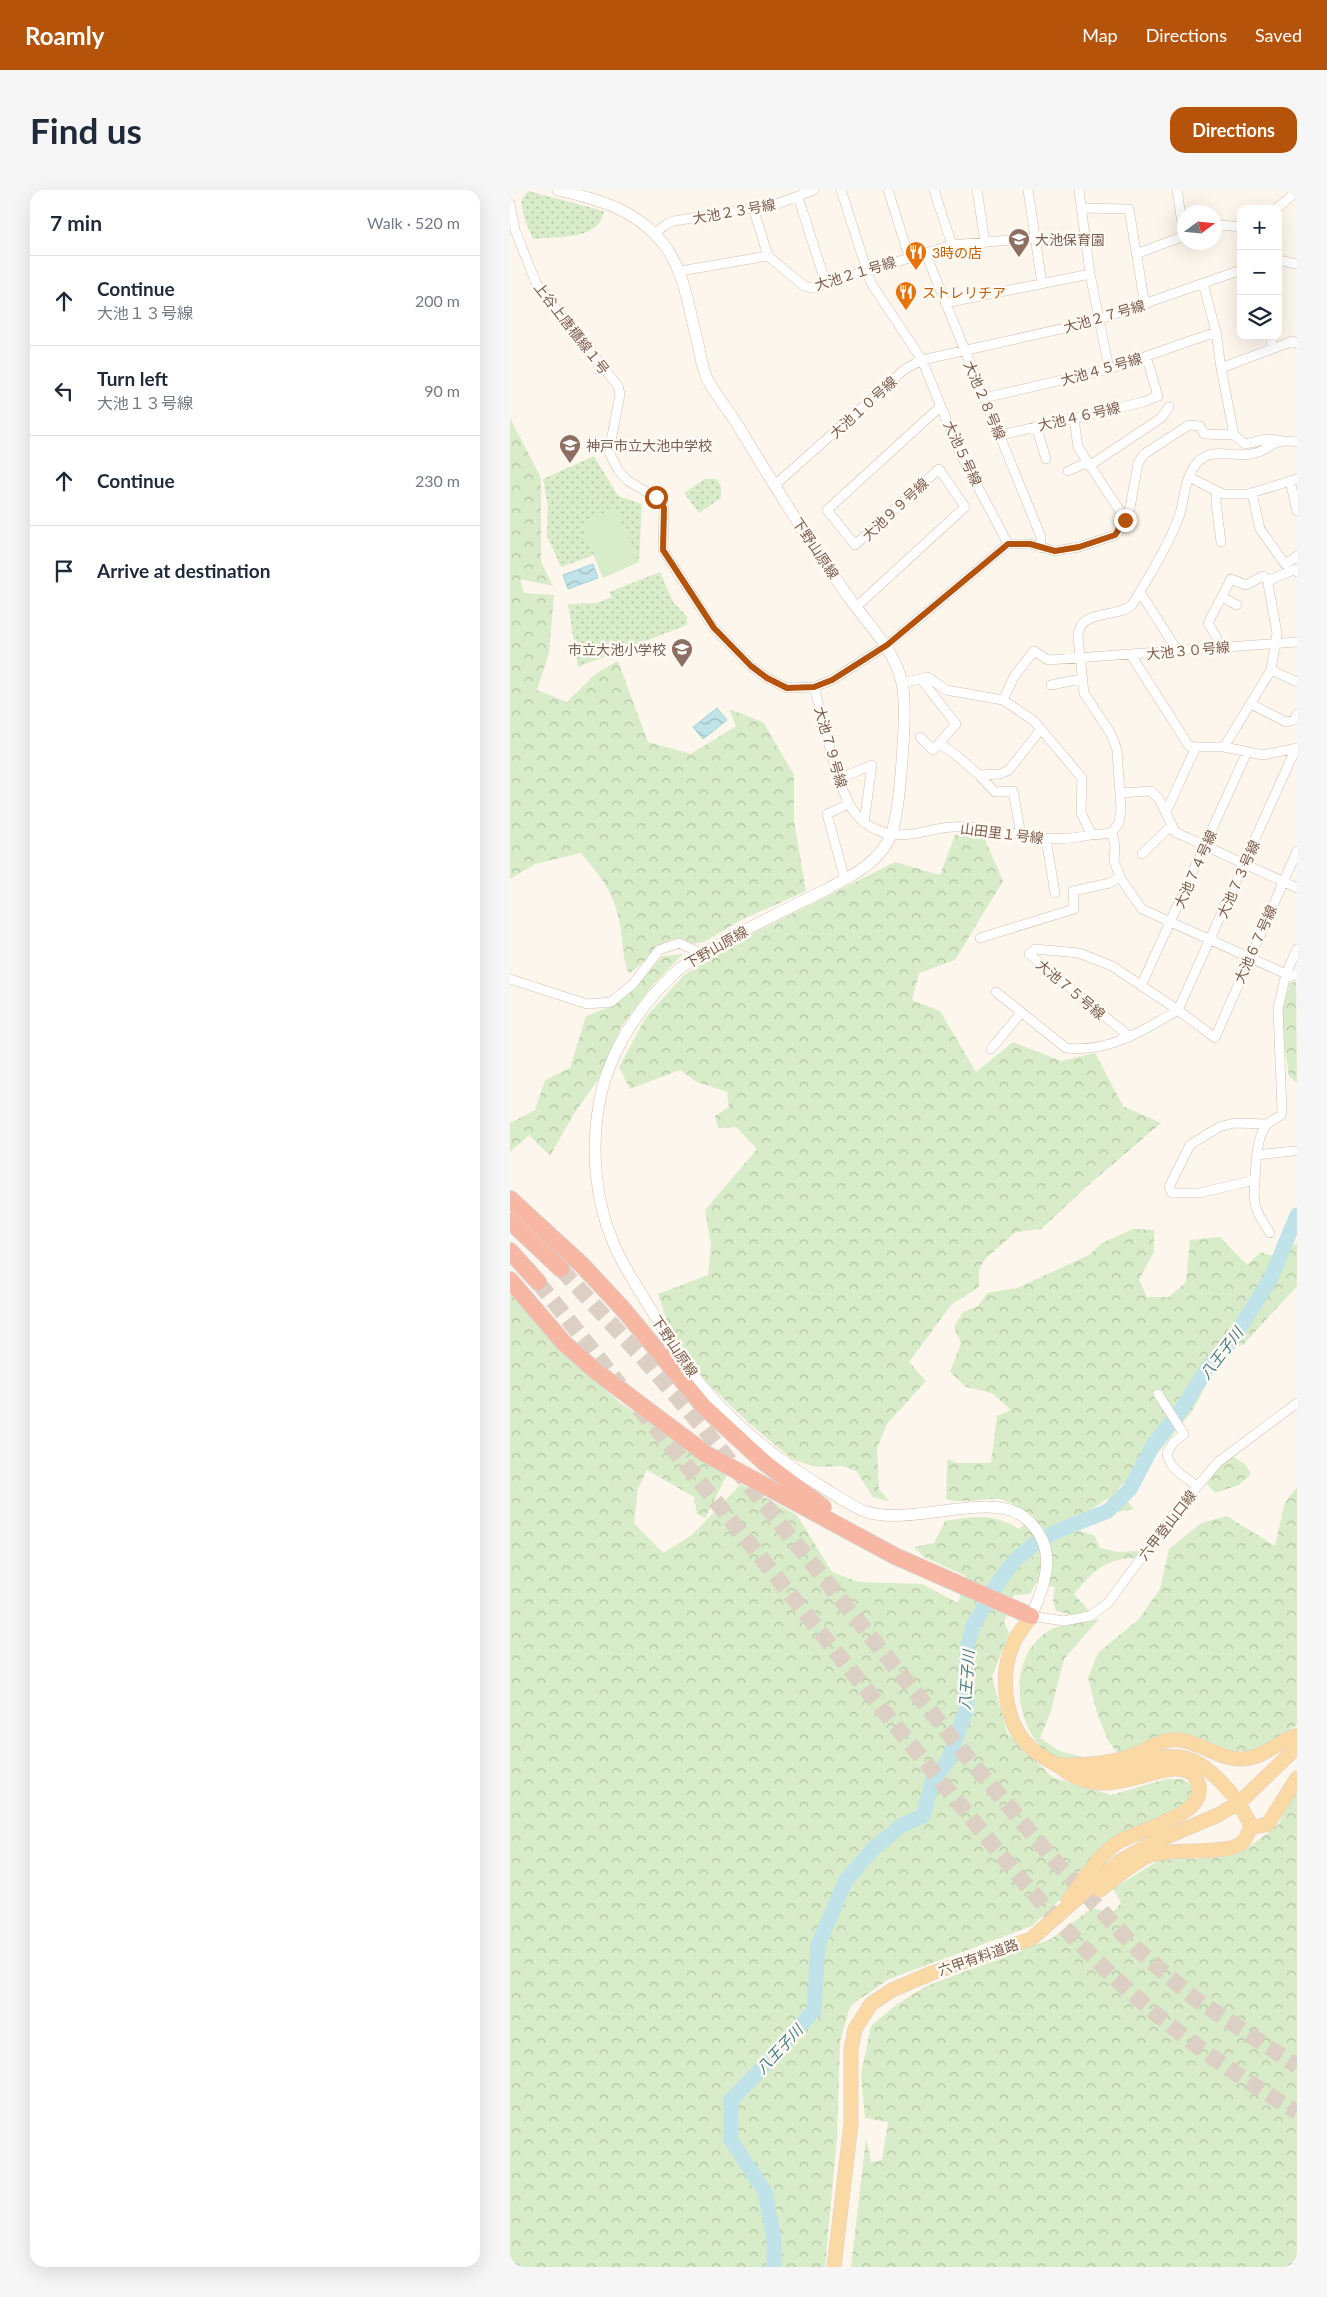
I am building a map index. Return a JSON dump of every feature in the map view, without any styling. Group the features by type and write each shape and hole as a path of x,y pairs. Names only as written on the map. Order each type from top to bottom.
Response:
{"highway":[{"path":"510,1199 561,1244 623,1309 704,1407 739,1440 805,1494 896,1556"},
{"path":"510,1221 561,1269"},
{"path":"514,1256 538,1282"},
{"path":"511,1281 564,1343 597,1372 706,1454 896,1556 963,1584 1010,1608 1032,1616"}],"main road":[{"path":"1032,1616 1014,1641 1008,1663 1005,1692 1011,1717 1024,1741 1032,1750 1072,1773 1094,1775 1119,1772 1159,1757 1175,1755 1204,1765 1232,1794"},
{"path":"1058,1765 1093,1764 1134,1755 1164,1741 1180,1740 1239,1759 1252,1758 1264,1754 1297,1734"},
{"name":"六甲有料道路","path":"834,2267 851,2124 851,2049 861,2018 871,2004 892,1990 932,1973 1031,1939 1120,1861 1150,1844 1218,1815 1240,1802 1297,1747"},
{"path":"1031,1939 1068,1900 1094,1864 1114,1845 1133,1834 1184,1814 1196,1803 1199,1790 1199,1784 1192,1774 1179,1769 1163,1771 1119,1783 1105,1784 1070,1776 1058,1765"},
{"path":"1242,1809 1251,1825 1256,1827 1268,1824 1297,1778"},
{"path":"1031,1939 1050,1930 1148,1856 1176,1851 1217,1850 1237,1846 1244,1842 1251,1825"}],"street":[{"name":"下野山原線","path":"558,190 612,204 630,214 655,233 668,249 680,271 706,377 804,533 856,607 887,645 902,683 904,701 901,749 891,834 872,860 845,880 728,938 680,968 642,1009 614,1056 599,1100 593,1149 598,1192 612,1241 633,1280 664,1330 708,1392 773,1454 846,1501 867,1512 890,1515 924,1515 966,1508 992,1508 1012,1510 1024,1517 1036,1530 1044,1544 1048,1568 1045,1586 1032,1616"},
{"name":"大池２３号線","path":"655,233 674,221 756,209 798,197 814,190"},
{"name":"大池５号線","path":"841,190 871,282 922,360 960,453 1008,544"},
{"path":"888,190 909,256"},
{"path":"934,190 952,245"},
{"path":"977,190 985,242"},
{"path":"1028,190 1042,284"},
{"path":"1078,190 1090,274 1109,370"},
{"path":"1176,190 1179,205"},
{"path":"1280,205 1296,190"},
{"path":"798,197 826,284"},
{"name":"上谷上唐櫃線１号","path":"510,204 514,230 536,283 618,386 620,394 609,452 618,470 627,480 661,501 664,508 663,550 714,628 751,666 767,678 787,688 814,687"},
{"path":"1081,208 1129,209 1145,305"},
{"path":"680,271 768,256 756,209"},
{"path":"1222,225 1237,227"},
{"name":"大池２１号線","path":"768,256 804,286 811,288 909,256 952,245 1034,238"},
{"path":"1136,254 1177,239"},
{"name":"大池２８号線","path":"924,252 1042,537 1042,548"},
{"path":"1282,261 1297,264"},
{"name":"大池２７号線","path":"964,351 1099,320 1237,271"},
{"path":"944,303 1090,274"},
{"path":"1203,284 1216,332 1234,435"},
{"name":"大池４５号線","path":"984,398 1109,370 1216,332"},
{"path":"1271,340 1273,348"},
{"path":"1221,368 1292,341 1297,344"},
{"name":"大池１０号線","path":"775,485 905,369 922,360 964,351"},
{"name":"大池４６号線","path":"1001,436 1036,426 1074,419 1158,396 1146,356"},
{"name":"大池９９号線","path":"856,607 965,507 939,469 856,545 827,510 941,406"},
{"path":"1068,471 1088,465 1154,423 1161,418 1170,406"},
{"path":"1074,419 1078,447 1125,520"},
{"path":"814,687 832,680 887,645 1008,544 1030,544 1055,551 1100,541 1115,535 1125,520 1134,493 1138,463 1144,454 1189,425 1200,426 1204,434 1234,435 1245,444 1268,439 1297,442"},
{"path":"1036,426 1046,459"},
{"path":"1279,440 1259,452 1250,454 1214,454 1204,456 1189,477 1180,513 1140,592 1125,611 1102,614 1082,624 1078,630 1081,679 1084,693 1111,734 1117,750 1120,793 1119,823 1112,832 1115,846 1114,862 1120,876 1142,909 1286,974 1297,976"},
{"path":"1189,477 1223,494 1252,493 1294,480 1297,512"},
{"path":"1216,491 1221,542"},
{"path":"1252,493 1260,529 1269,543 1285,564 1297,556"},
{"path":"1224,748 1271,670 1277,633 1268,584 1296,570"},
{"path":"1217,647 1217,638 1208,623 1231,579 1246,585 1263,576 1270,582"},
{"path":"1140,592 1177,650"},
{"path":"1222,597 1237,605"},
{"name":"大池３０号線","path":"1003,700 1016,675 1034,651 1048,660 1297,642"},
{"path":"1131,655 1189,746 1224,748 1262,755 1296,748"},
{"path":"1271,670 1297,682"},
{"path":"902,683 928,677 946,690 1003,700 1034,721 1082,778 1081,813 1092,835"},
{"path":"920,737 933,750 956,724 921,679"},
{"path":"1051,685 1081,679"},
{"name":"大池７９号線","path":"814,687 838,779 849,804 827,814 845,880"},
{"path":"1250,704 1286,722 1294,720 1297,714"},
{"path":"979,775 1000,774 1009,770 1041,729"},
{"path":"939,743 979,775 995,792 1013,791 1021,835"},
{"path":"1166,812 1196,747"},
{"name":"大池７３号線","path":"1178,1010 1211,941 1296,748"},
{"name":"大池７４号線","path":"1141,986 1172,923 1247,752"},
{"path":"838,779 872,765 864,823"},
{"path":"1120,793 1151,791 1166,812 1175,832 1204,847 1297,888"},
{"path":"849,804 856,816 864,823 874,829 891,834"},
{"path":"1142,854 1172,825"},
{"name":"山田里１号線","path":"891,834 916,833 954,826 1064,840 1092,835 1100,836 1112,832"},
{"path":"1046,839 1055,893"},
{"name":"大池６７号線","path":"1215,1038 1297,851"},
{"path":"980,938 1074,909 1073,891 1110,883 1120,876"},
{"path":"510,979 587,1004 611,1002 633,984 659,950 679,943 703,954"},
{"name":"大池７５号線","path":"1130,1037 1029,954 1035,948 1079,954 1112,966 1178,1010 1215,1038"},
{"path":"1255,1180 1198,1193 1172,1192 1171,1190 1175,1172 1190,1145 1219,1127 1234,1123 1268,1124 1281,1116 1278,1008 1286,974 1297,949"},
{"path":"996,992 1066,1048 1080,1050 1104,1046 1130,1037 1178,1010"},
{"path":"991,1049 1021,1013"},
{"path":"1268,1124 1257,1155 1253,1198 1256,1211 1270,1233"},
{"path":"1257,1155 1294,1150"},
{"path":"1158,1394 1184,1434 1173,1443 1167,1453 1168,1460 1177,1472 1197,1486"},
{"name":"六甲登山口線","path":"1032,1616 1064,1621 1090,1616 1108,1604 1172,1516 1218,1462 1297,1403"}],"green space":[{"path":"528,191 604,211 601,221 595,228 576,235 533,239 525,221 521,201"},
{"path":"510,418 541,478 541,562 553,586 520,579 524,593 554,595 549,653 537,690 567,702 595,674 618,661 648,742 691,754 736,726 729,709 763,722 794,775 794,821 806,891 741,920 704,942 691,944 671,939 629,974 624,955 620,924 614,903 601,878 581,853 535,864 510,879"},
{"path":"594,456 618,496 642,504 639,562 615,509 581,524 594,555 561,567 547,536 548,508 543,479"},
{"path":"705,479 717,479 721,487 721,498 699,513 684,493"},
{"path":"615,509 639,562 603,578 581,524"},
{"path":"660,572 673,602 687,616 687,625 578,667 568,604 597,603 612,597 609,592"},
{"path":"955,835 983,835 1003,881 955,960 919,973 912,1000 940,1011 976,1072 1013,1042 1061,1061 1095,1053 1123,1106 1161,1123 1084,1189 1041,1229 1016,1232 986,1258 979,1269 979,1287 951,1305 909,1362 926,1381 887,1424 877,1448 879,1489 889,1501 873,1497 856,1471 843,1466 815,1467 792,1459 749,1423 705,1381 669,1328 658,1294 708,1275 711,1246 705,1210 757,1149 736,1127 718,1128 715,1116 729,1107 727,1092 697,1082 680,1070 630,1089 619,1067 646,1017 684,975 738,941 895,862 940,875"},
{"path":"683,954 652,986 621,1027 598,1080 573,1115 550,1156 529,1135 510,1152 510,1123 535,1110 545,1080 570,1068 586,1016 612,1006 643,978 662,956"},
{"path":"1290,982 1296,982 1297,1083 1289,1076 1283,1036 1282,1011"},
{"path":"1133,1229 1154,1230 1154,1252 1139,1280 1147,1297 1169,1297 1186,1282 1190,1240 1220,1237 1247,1265 1261,1252 1273,1256 1297,1243 1297,1286 1244,1344 1224,1353 1192,1411 1163,1447 1118,1489 1134,1509 1117,1512 1107,1507 1108,1498 1084,1514 1075,1530 1094,1535 1100,1548 1118,1552 1141,1551 1138,1558 1117,1560 1109,1563 1088,1578 1074,1594 1089,1611 1072,1615 1056,1611 1053,1601 1055,1587 1036,1583 1030,1594 1014,1595 1004,1622 1009,1633 992,1677 1007,1733 1052,1777 1111,1795 1166,1779 1183,1779 1194,1787 1189,1802 1171,1814 1109,1840 1063,1897 1032,1926 889,1979 850,2006 840,2042 837,2138 825,2267 510,2267 510,1294 548,1337 619,1402 727,1475 705,1518 697,1514 694,1497 647,1470 638,1489 634,1523 663,1553 692,1535 741,1484 797,1515 832,1572 859,1582 922,1584 958,1603 966,1576 924,1557 914,1547 934,1543 945,1521 983,1517 1000,1520 1019,1529 1034,1516 998,1499 958,1501 946,1499 947,1459 957,1463 991,1463 997,1416 1011,1410 992,1393 966,1387 950,1372 961,1343 954,1327 963,1312 978,1306 987,1293 1017,1288 1089,1255 1102,1243"},
{"path":"1232,1456 1245,1464 1251,1474 1239,1485 1215,1493 1207,1484 1216,1469"},
{"path":"1297,1487 1297,1725 1257,1751 1230,1751 1190,1736 1119,1755 1109,1742 1098,1716 1088,1678 1098,1653 1139,1619 1160,1589 1169,1549 1201,1523 1227,1516 1275,1546 1285,1502"},
{"path":"1099,1619 1064,1659 1051,1711 1040,1738 1060,1751 1091,1759 1060,1760 1042,1748 1031,1733 1023,1715 1020,1695 1021,1676 1026,1657 1036,1642 1050,1630"},
{"path":"1297,1784 1297,2267 851,2267 866,2138 871,2162 882,2160 888,2122 865,2118 861,2074 871,2026 896,2005 926,1986 1051,1939 1092,1908 1112,1913 1121,1903 1113,1889 1159,1860 1212,1858 1248,1848 1279,1824"}],"water":[{"path":"593,564 598,578 568,589 563,575"},
{"path":"717,708 727,720 703,739 693,727"}],"waterway":[{"name":"八王子川","path":"774,2267 774,2239 765,2192 731,2140 731,2100 776,2054 814,2010 818,1945 846,1880 874,1848 902,1825 923,1816 933,1779 948,1761 967,1707 965,1680 967,1649 973,1626 998,1583 1014,1561 1034,1544 1057,1531 1108,1511 1130,1489 1154,1444 1181,1410 1208,1367 1233,1339 1271,1278 1297,1215"}],"tunnel":[{"path":"561,1269 651,1367 700,1424 968,1758 1053,1859 1138,1950 1194,1998 1297,2066"},
{"path":"538,1282 620,1385"},
{"path":"639,1408 893,1723 1029,1888 1070,1934 1115,1978 1164,2021 1242,2078 1297,2112"}],"place":[{"name":"大池保育園","path":"1019,258"},
{"name":"3時の店","path":"916,271"},
{"name":"ストレリチア","path":"906,311"},
{"name":"神戸市立大池中学校","path":"570,464"},
{"name":"市立大池小学校","path":"682,668"}],"route":[{"path":"656,497 661,501 664,508 661,543 663,550 689,592 714,628 733,649 767,678 787,688 814,687 832,680 887,645 1008,544 1030,544 1055,551 1079,547 1115,535 1125,520"}]}
